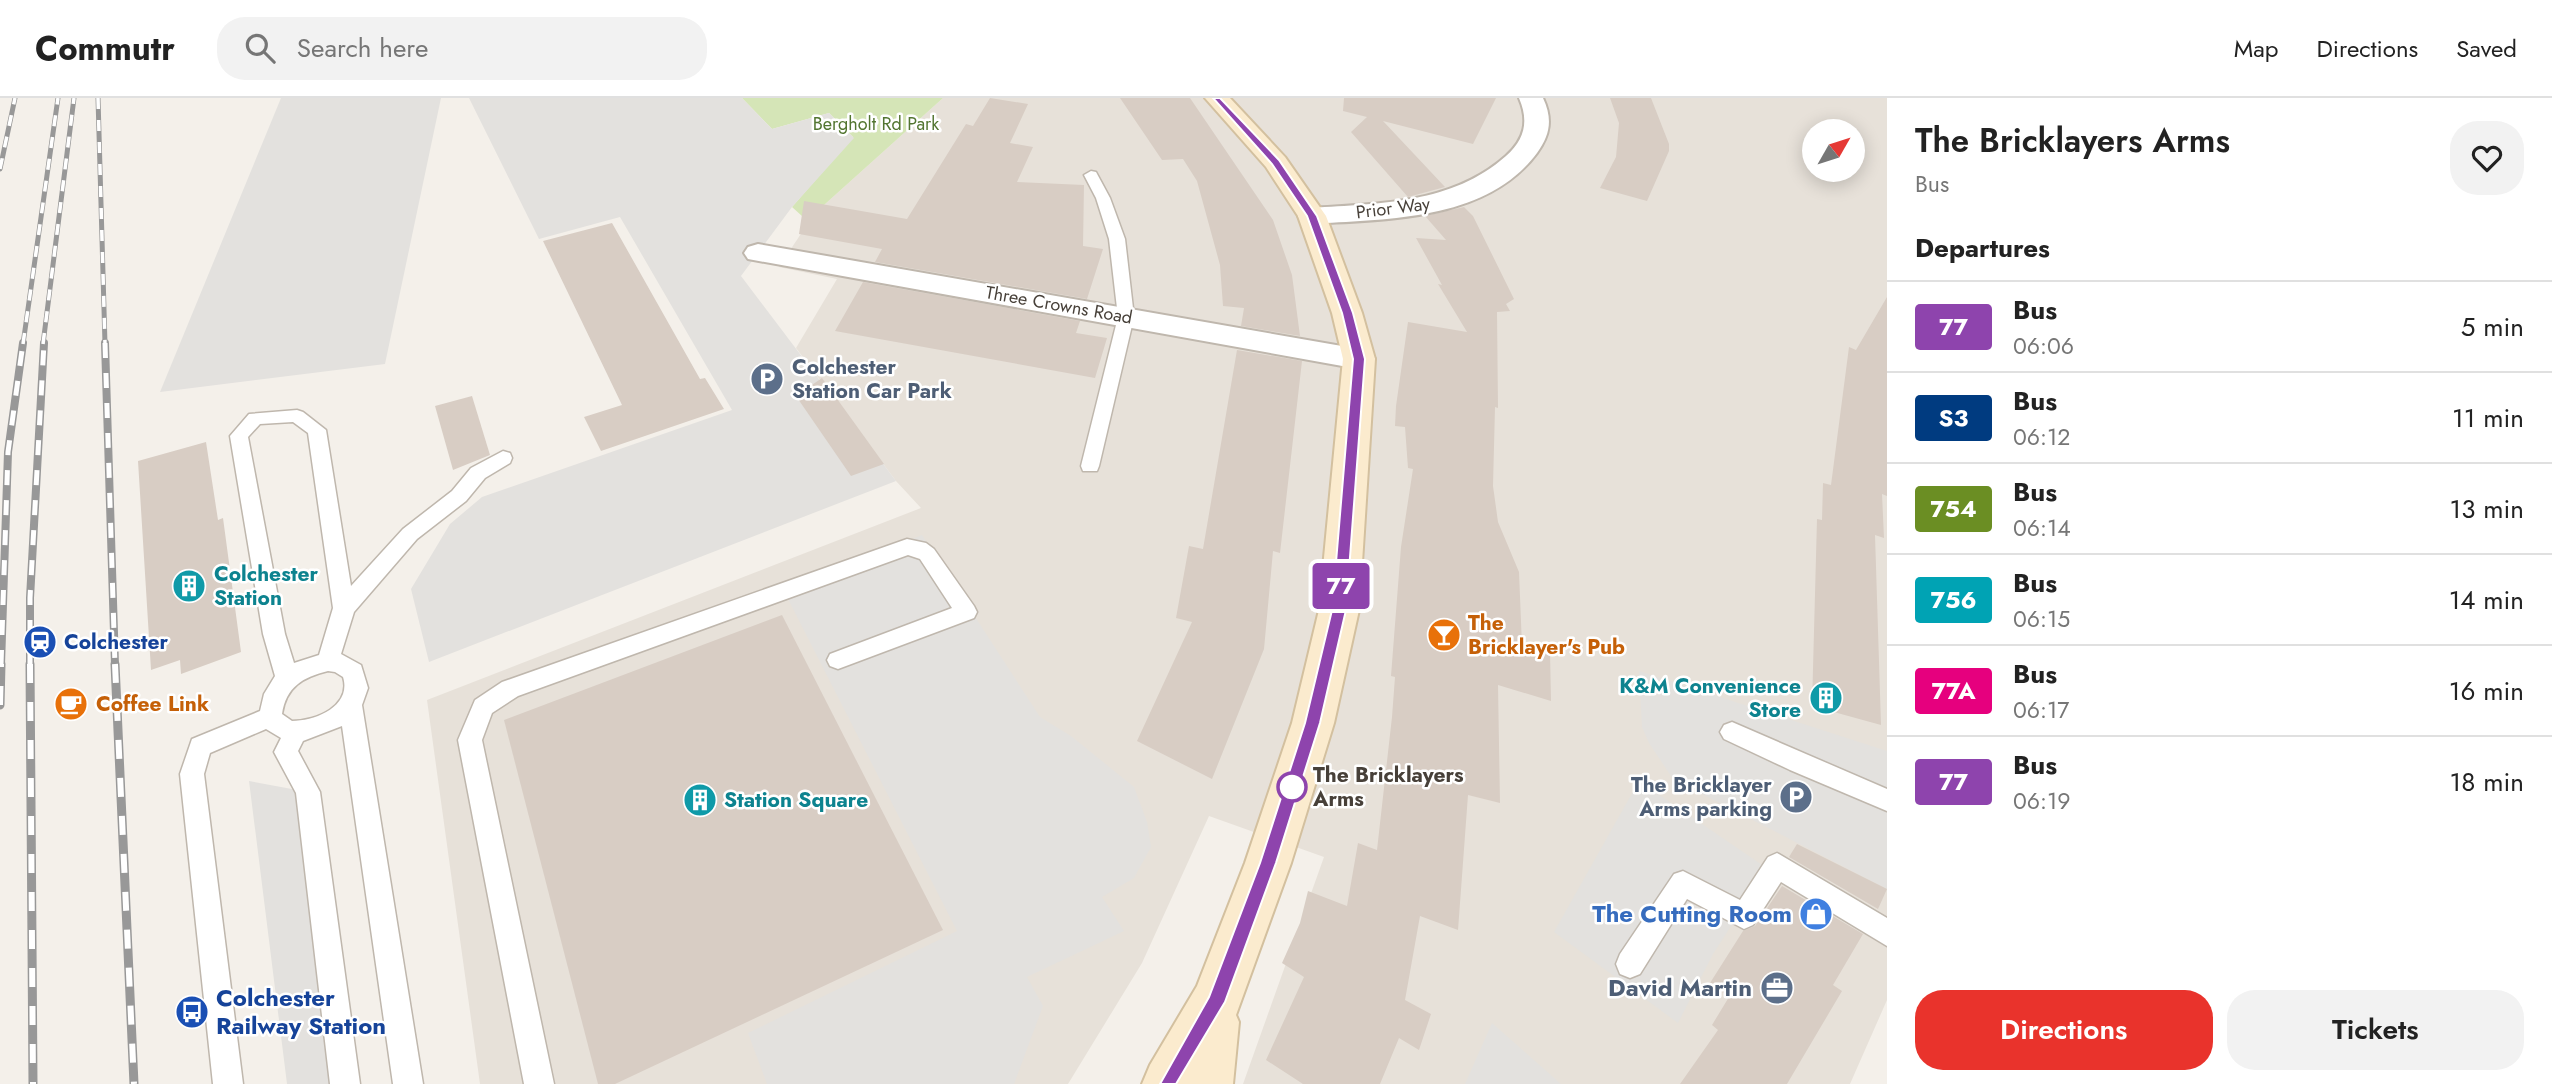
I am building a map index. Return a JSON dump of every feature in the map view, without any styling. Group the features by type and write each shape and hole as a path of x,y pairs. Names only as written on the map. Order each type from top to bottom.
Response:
{"main road":[{"path":"1169,1084 1216,1002 1268,863 1313,723 1339,610 1359,359 1348,313 1312,216 1276,162 1217,98"},
{"path":"1206,1084 1216,1002"}],"street":[{"name":"Prior Way","path":"1312,216 1425,206 1476,191 1512,167 1534,142 1539,112 1531,98"},
{"name":"Three Crowns Road","path":"758,253 1359,359"}],"lane":[{"path":"1090,466 1126,317 1118,239 1103,198 1091,175"},
{"path":"287,677 274,634 239,436 255,418 297,416 317,430 344,608 328,662"},
{"path":"344,608 410,534 459,496 478,473 503,458"},
{"path":"539,1084 470,740 483,707 510,689 907,547 919,548 927,554 966,612 838,660"},
{"path":"328,662 340,663 353,672 357,689 350,703 338,716 324,725 296,732 282,729 270,717 272,695 287,677 308,666 328,662"},
{"path":"350,703 408,1084"},
{"path":"228,1084 192,774 200,746 270,717"},
{"path":"296,732 286,752 308,792 345,1084"},
{"path":"1732,732 1887,800"},
{"path":"1630,964 1683,883 1744,916 1776,865 1887,933"}],"shaded area":[{"path":"281,98 441,98 385,364 160,392"},
{"name":"Colchester Station Car Park","path":"469,98 742,98 772,129 829,113 854,138 792,207 741,276 896,481 429,662 411,589 450,524 482,497 732,410 620,217 539,239"},
{"path":"943,98 1887,98 1887,1000 1850,1084 1243,1084 1324,857 1209,816 1142,963 1068,1084 480,1084 427,700 921,508 896,481 796,348 837,279 779,267 814,214"},
{"path":"922,535 1040,717 1071,736 1134,787 1147,822 1151,847 1134,878 1102,897 1124,931 1027,977 1043,1006 1014,1084 767,1084 748,1033 957,931 784,591"},
{"name":"The Bricklayer Arms parking","path":"1639,671 1887,751 1887,889 1673,779 1649,743 1642,727"},
{"path":"249,781 308,792 345,1084 287,1084"},
{"path":"1639,781 1768,869 1713,954 1678,1023 1554,932"},
{"path":"1492,1023 1561,1084 1465,1084"}],"green space":[{"name":"Bergholt Rd Park","path":"742,98 943,98 814,214 802,216 792,207 853,137 829,113 772,129"}],"building":[{"path":"990,98 1028,104 1010,143 1033,147 1017,182 1084,185 1083,246 1103,249 1087,299 875,262 882,249 799,234 804,201 907,219 966,124 973,126"},
{"path":"1120,98 1190,98 1273,220 1292,275 1300,336 1241,326 1244,308 1223,306 1220,265 1197,181 1183,159 1162,160"},
{"path":"1344,98 1496,98 1473,144 1383,121 1445,187 1408,197 1351,132 1367,117 1343,111"},
{"path":"1610,98 1651,98 1669,144 1669,151 1647,201 1600,188 1616,157 1619,123"},
{"path":"1464,207 1473,216 1514,299 1506,304 1510,311 1497,312 1498,408 1495,407 1493,486 1498,522 1519,572 1522,646 1550,652 1551,701 1498,685 1500,803 1468,795 1458,930 1420,916 1405,1000 1431,1014 1419,1050 1399,1038 1380,1084 1303,1084 1266,1060 1304,977 1282,963 1300,923 1308,891 1347,906 1358,843 1377,850 1392,717 1395,677 1391,676 1401,547 1413,469 1408,468 1405,427 1395,426 1408,322 1467,332 1438,284 1442,285 1416,238 1446,240 1425,216"},
{"path":"612,223 700,379 705,378 724,409 601,451 584,417 622,405 543,241"},
{"path":"863,282 1080,321 1076,333 1107,338 1095,378 835,331"},
{"path":"1887,297 1887,496 1882,494 1884,538 1875,535 1881,725 1812,706 1817,519 1822,520 1823,483 1831,485 1849,347 1856,350"},
{"path":"1237,350 1302,361 1280,553 1273,551 1264,649 1212,779 1137,741 1192,622 1176,618 1189,546 1203,549"},
{"path":"822,378 884,464 851,476 796,396"},
{"path":"472,396 490,455 453,470 435,406"},
{"name":"Colchester Station","path":"206,442 218,520 223,518 241,652 181,674 180,660 151,670 138,461"},
{"name":"Station Square","path":"782,615 943,930 615,1084 598,1084 504,720"},
{"path":"1797,844 1887,889 1878,909 1789,857"},
{"path":"1782,886 1863,934 1833,985 1842,991 1787,1084 1680,1084 1718,1030 1712,1025 1729,997 1710,983 1743,931 1755,926"}],"railway":[{"path":"0,169 15,98"},
{"path":"23,344 58,98"},
{"path":"43,344 74,98"},
{"path":"98,98 105,344"},
{"path":"1,665 8,452 23,343"},
{"path":"30,664 30,598 44,343"},
{"path":"105,343 115,665"},
{"path":"0,705 1,664"},
{"path":"30,664 33,1084"},
{"path":"115,664 134,1084"}],"bus line":[{"name":"77","path":"1169,1084 1216,1002 1268,863 1313,723 1339,610 1359,359 1348,313 1312,216 1276,162 1217,98"}],"place":[{"name":"Colchester Station Car Park","path":"767,379"},
{"name":"Colchester Station","path":"189,586"},
{"name":"The Bricklayer's Pub","path":"1444,635"},
{"name":"Colchester","path":"40,642"},
{"name":"K&M Convenience Store","path":"1826,698"},
{"name":"Coffee Link","path":"71,704"},
{"name":"The Bricklayers Arms","path":"1292,787"},
{"name":"The Bricklayer Arms parking","path":"1796,797"},
{"name":"Station Square","path":"700,800"},
{"name":"The Cutting Room","path":"1816,914"},
{"name":"David Martin","path":"1777,988"},
{"name":"Colchester Railway Station","path":"192,1012"}]}
